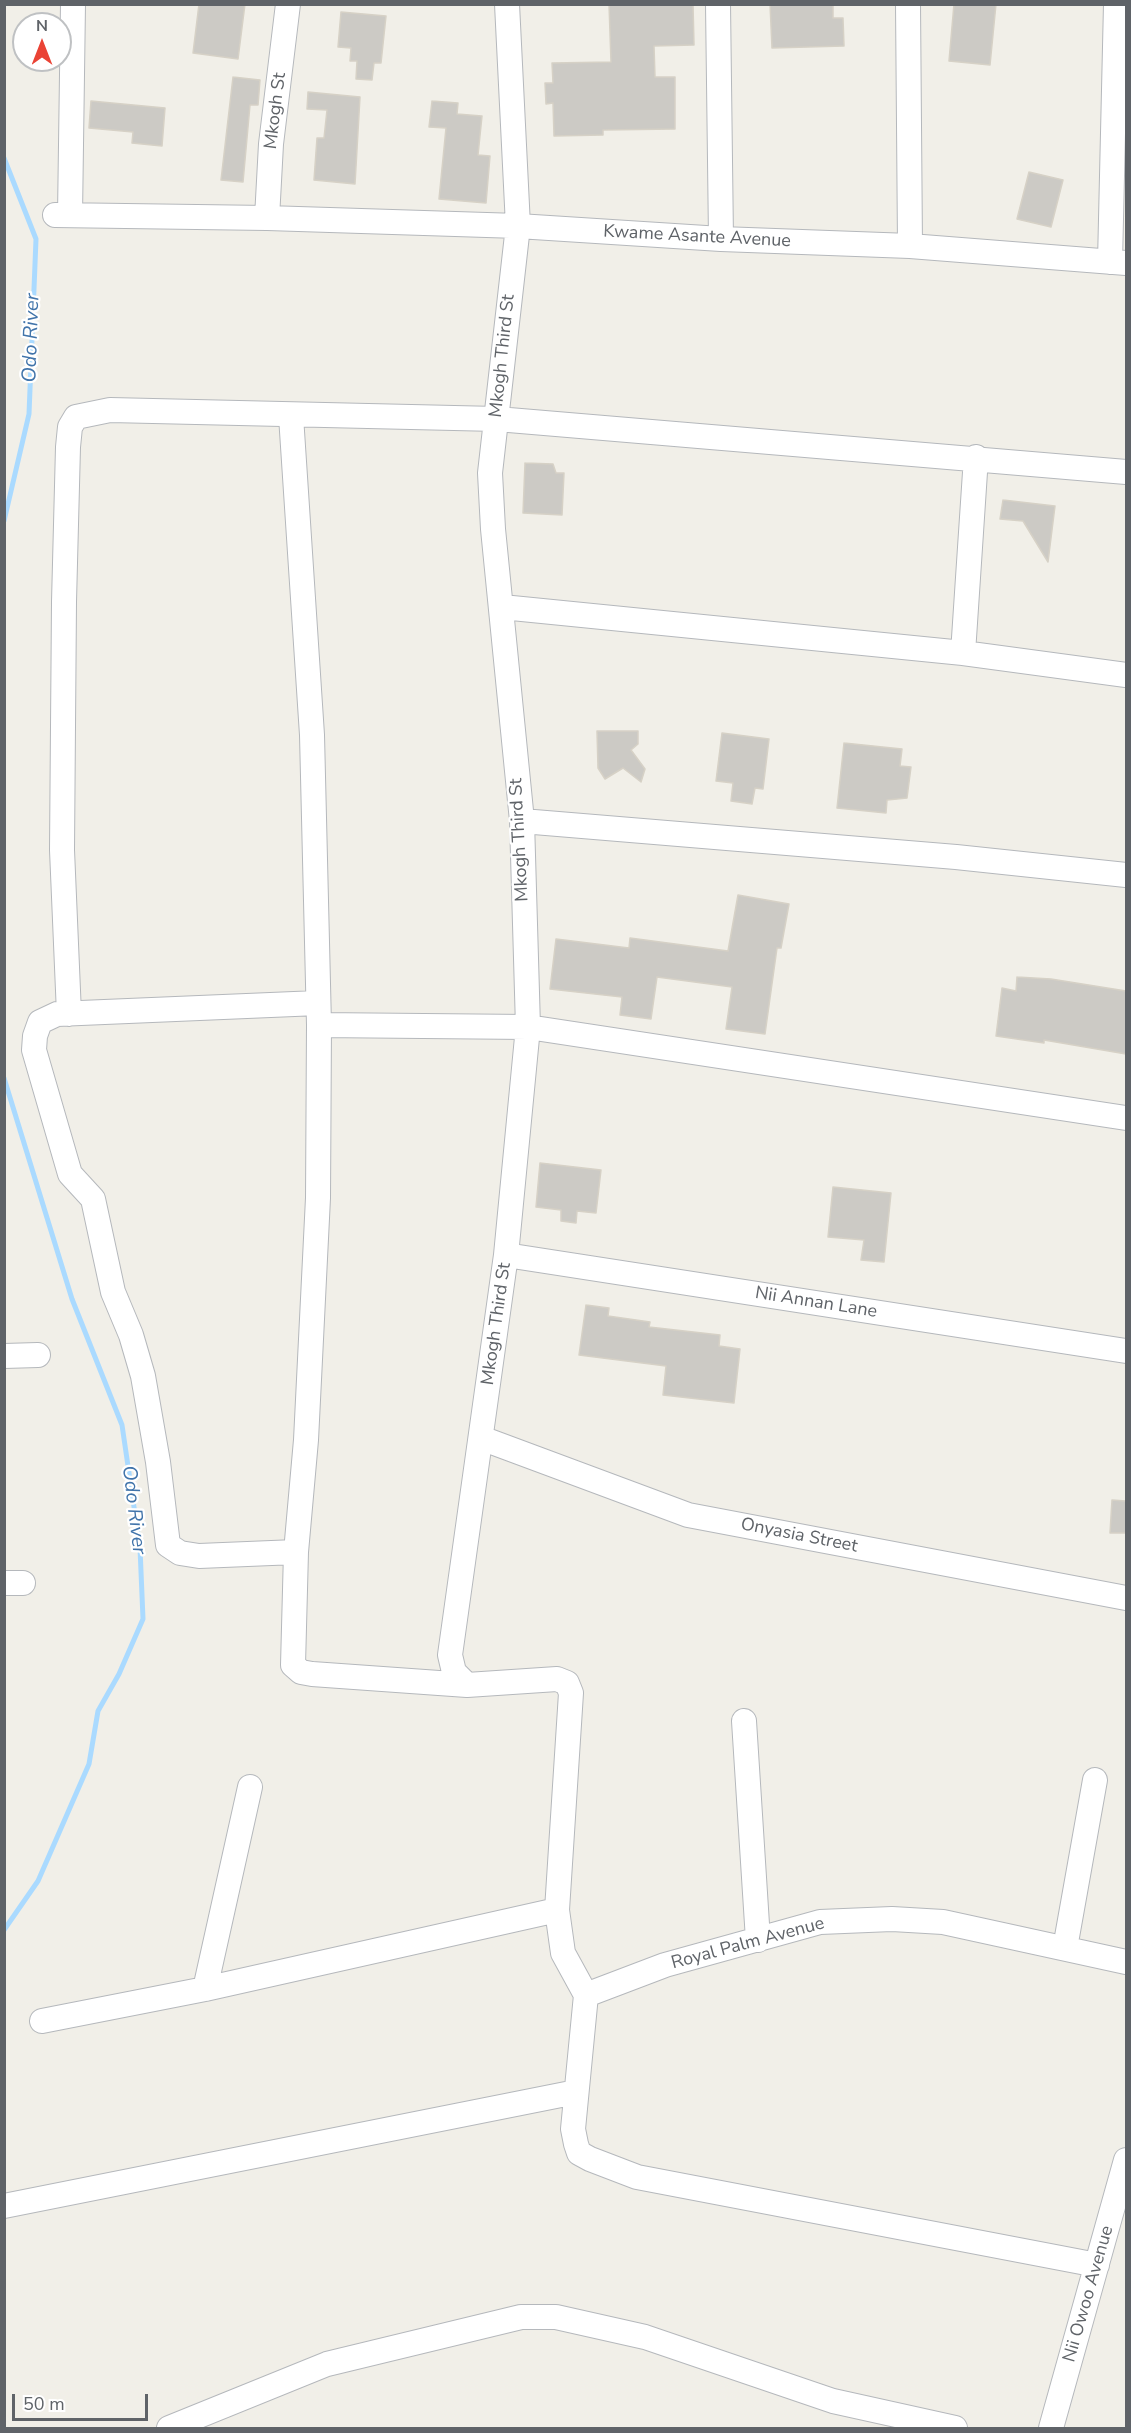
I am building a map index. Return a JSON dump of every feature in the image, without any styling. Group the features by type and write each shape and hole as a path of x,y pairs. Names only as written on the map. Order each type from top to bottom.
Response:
{"street":[{"name":"Kwame Asante Avenue","path":"73,4 62,215 267,218 518,226 721,239 910,246 1118,263"},
{"name":"Mkogh St","path":"267,218 272,144 288,4"},
{"name":"Mkogh Third St","path":"460,1679 450,1654 506,1255 528,1027 522,821 493,529 490,473 518,226 507,4"},
{"path":"718,4 721,239"},
{"path":"908,4 910,246"},
{"path":"1116,4 1118,263"},
{"path":"69,1014 62,850 64,602 70,427 76,417 110,410 496,419 1126,472"},
{"path":"291,416 312,735 319,1014 318,1198 306,1440 296,1552 293,1665 301,1672 460,1679 556,1679 567,1683 571,1693 557,1910 563,1953 586,1995 573,2129 579,2153 637,2177 1097,2265"},
{"path":"963,653 976,458"},
{"path":"502,607 963,653 1126,675"},
{"path":"522,821 945,856 1126,875"},
{"path":"296,1552 199,1556 180,1553 168,1545 158,1462 142,1376 131,1335 112,1292 93,1200 70,1174 34,1050 35,1036 40,1022 57,1014 319,1014 528,1027 1126,1118"},
{"name":"Nii Annan Lane","path":"506,1255 1126,1351"},
{"path":"4,1356 38,1355"},
{"name":"Onyasia Street","path":"481,1438 688,1515 1126,1598"},
{"path":"744,1720 758,1940"},
{"path":"1065,1948 1095,1780"},
{"path":"205,1989 250,1787"},
{"path":"42,2022 205,1989 557,1910"},
{"name":"Royal Palm Avenue","path":"586,1995 664,1965 820,1922 892,1918 943,1922 1126,1962"},
{"path":"4,2206 576,2092"},
{"name":"Nii Owoo Avenue","path":"1051,2428 1126,2160"},
{"path":"169,2428 327,2364 521,2317 556,2317 645,2337 832,2401 955,2428"}],"building":[{"path":"199,4 245,4 238,59 193,53"},
{"path":"609,4 693,4 694,45 654,46 655,77 675,77 675,129 603,130 603,135 554,136 553,103 546,104 545,83 553,83 552,63 611,62"},
{"path":"770,4 833,4 833,18 843,18 844,46 772,48"},
{"path":"954,4 996,4 990,65 949,61"},
{"path":"341,12 386,16 381,63 374,63 372,80 356,79 357,61 350,61 351,48 338,47"},
{"path":"233,77 260,80 258,105 250,105 243,182 221,180"},
{"path":"308,92 360,97 355,184 314,180 317,138 324,138 327,110 307,109"},
{"path":"91,101 165,108 162,146 132,143 133,132 89,128"},
{"path":"432,101 458,103 457,114 482,116 478,155 490,156 486,203 439,199 446,128 429,127"},
{"path":"1029,172 1063,180 1051,227 1017,219"},
{"path":"525,463 553,464 556,473 564,473 562,515 523,513"},
{"path":"1003,500 1055,506 1048,562 1023,521 1000,519"},
{"path":"597,731 638,731 638,744 631,750 645,769 641,782 623,768 605,779 598,768"},
{"path":"722,733 769,739 763,789 755,788 752,804 731,801 733,783 716,781"},
{"path":"844,743 902,749 900,766 911,767 907,798 887,800 886,813 837,808"},
{"path":"738,895 789,904 781,948 777,948 765,1034 726,1029 732,987 657,977 651,1019 620,1015 622,997 550,989 556,939 629,948 630,938 728,951"},
{"path":"1017,977 1051,979 1126,991 1126,1054 1044,1040 1044,1043 996,1036 1002,988 1016,991"},
{"path":"540,1163 601,1170 596,1213 577,1211 576,1223 561,1221 561,1210 536,1207"},
{"path":"833,1187 891,1193 884,1262 861,1260 864,1240 828,1237"},
{"path":"586,1305 609,1308 608,1316 650,1322 649,1327 720,1335 719,1346 740,1349 734,1403 663,1395 666,1366 579,1355"},
{"path":"1112,1500 1126,1501 1126,1533 1110,1533"}],"waterway":[{"name":"Odo River","path":"4,158 36,239 29,414 4,521"},
{"name":"Odo River","path":"4,1078 72,1299 122,1425 140,1548 143,1619 119,1674 98,1711 89,1764 38,1881 4,1930"}]}
